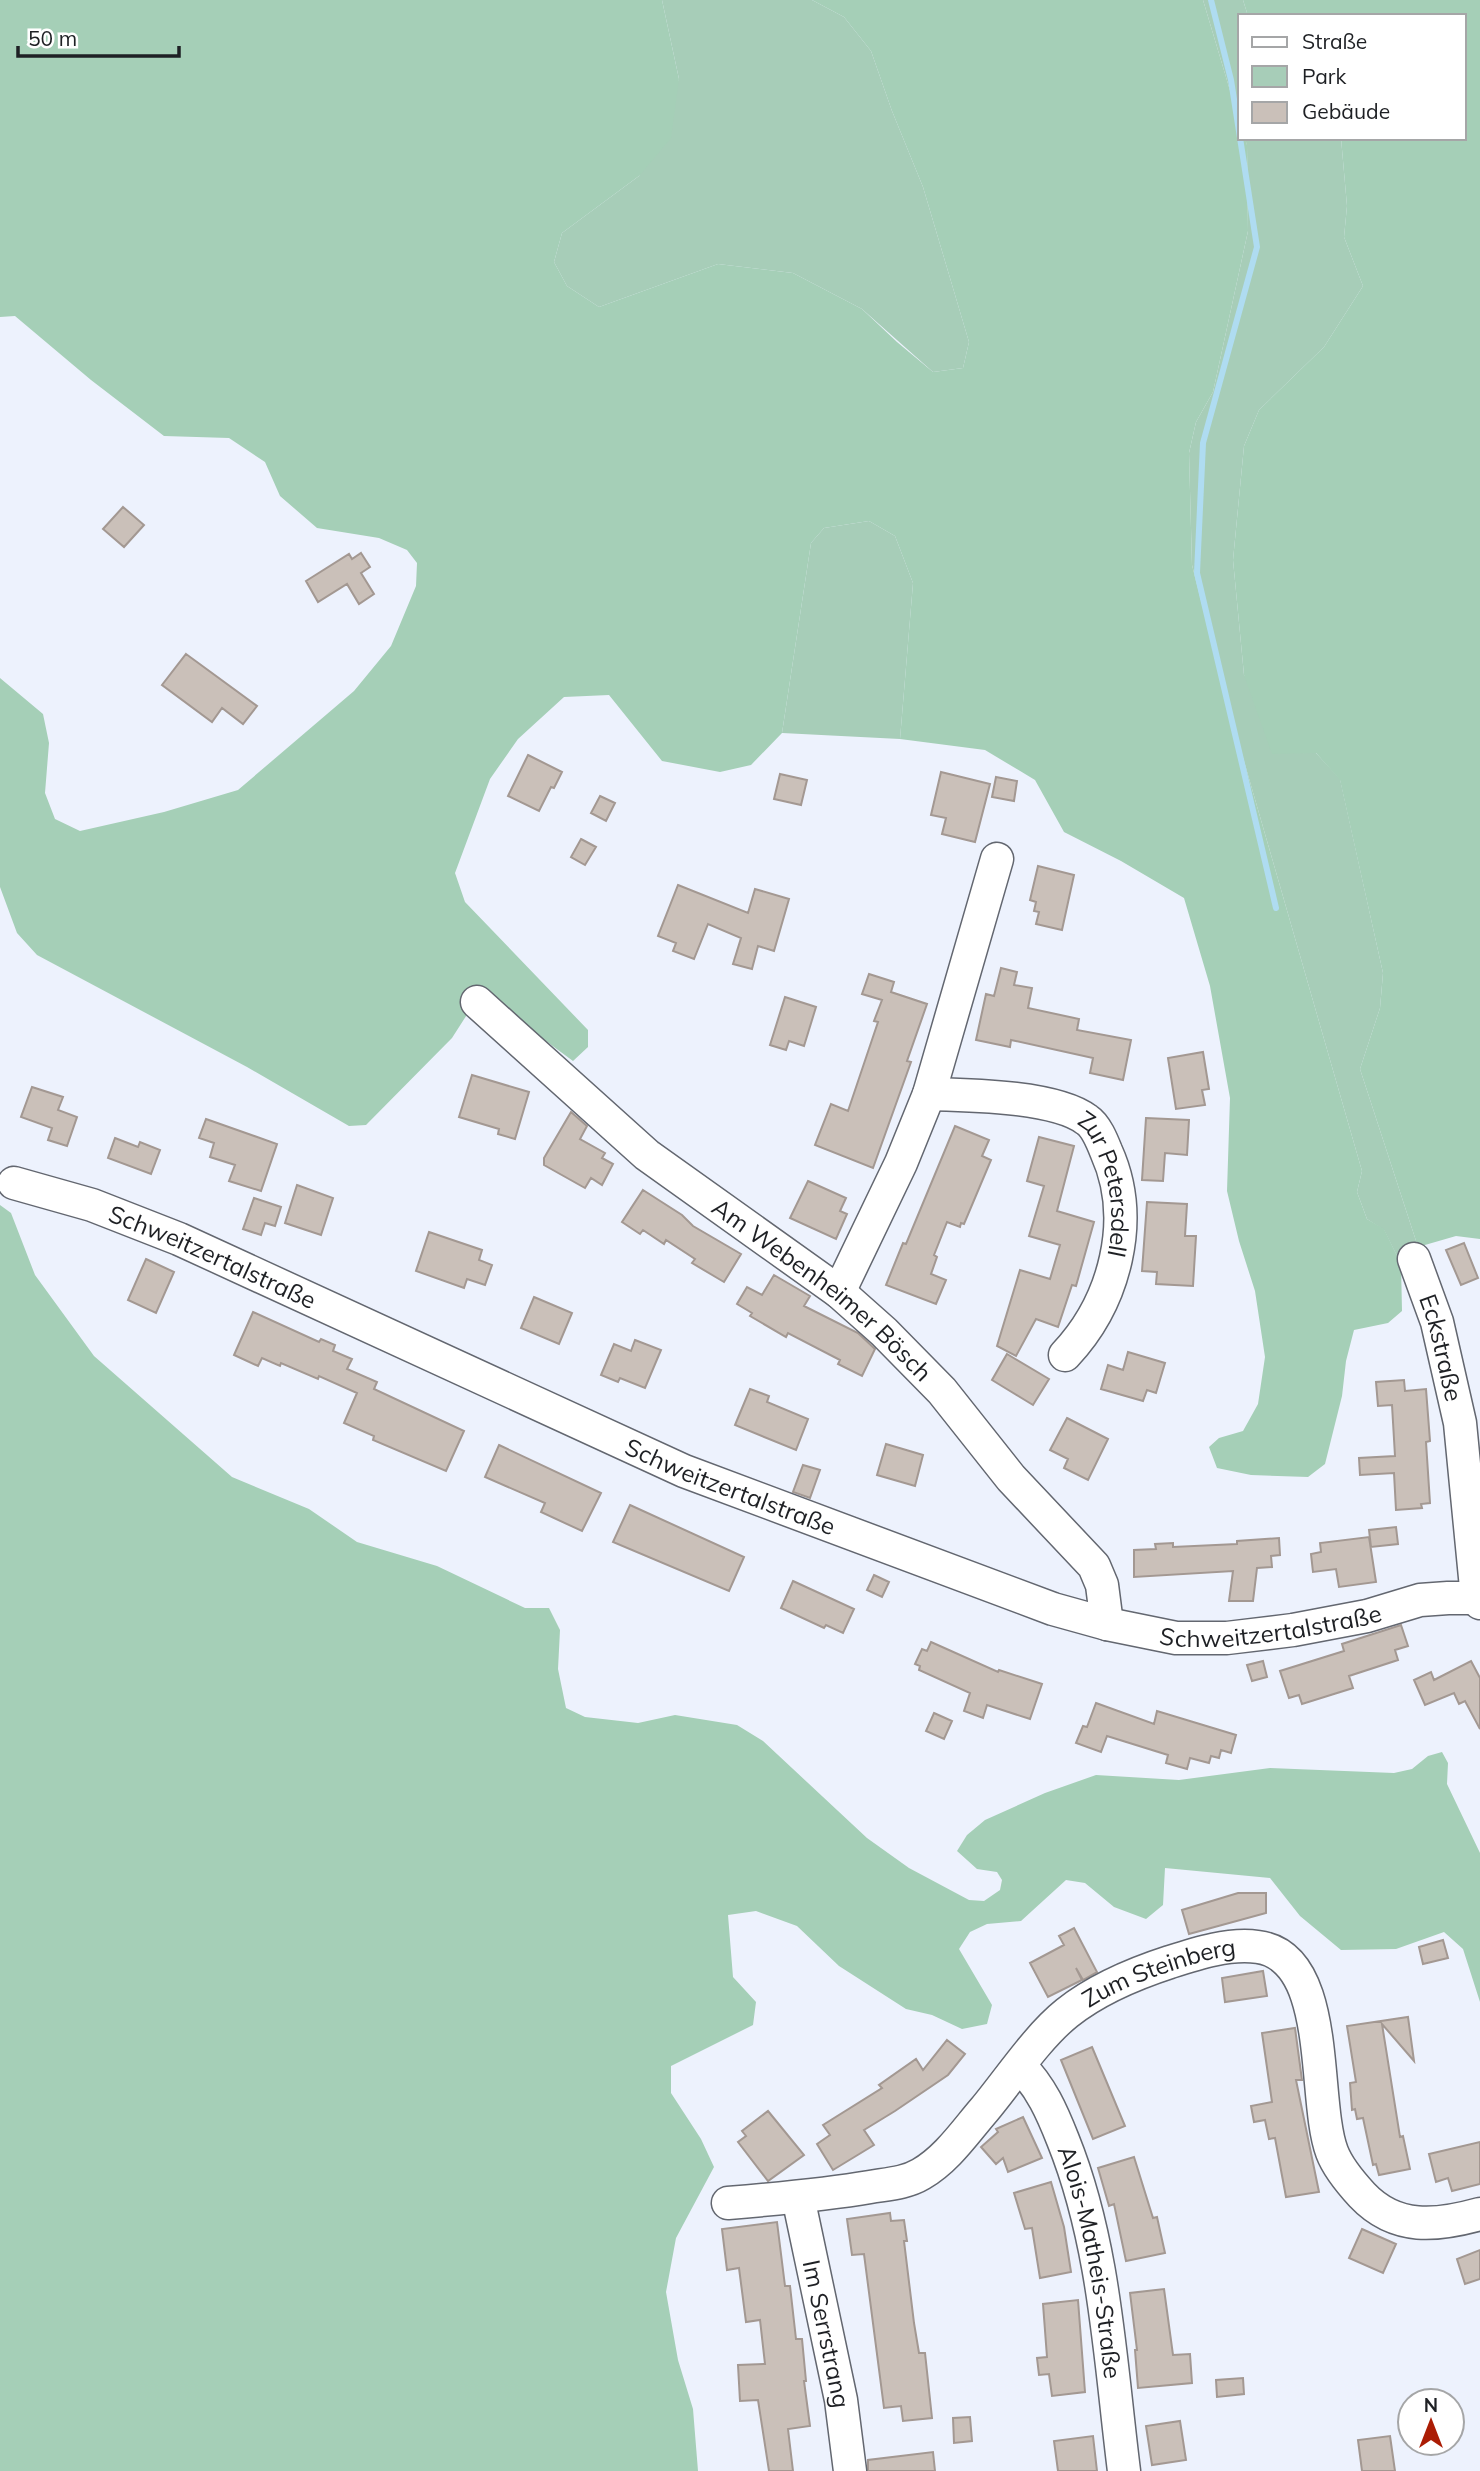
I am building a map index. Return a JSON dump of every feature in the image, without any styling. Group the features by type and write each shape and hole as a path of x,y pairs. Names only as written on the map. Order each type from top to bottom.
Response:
{"street":[{"path":"839,1292 901,1163 929,1094 997,859"},
{"name":"Am Webenheimer Bösch","path":"477,1002 648,1155 839,1292 884,1332 942,1391 1011,1478 1094,1566 1102,1585 1107,1624"},
{"name":"Zur Petersdell","path":"929,1094 975,1095 1068,1110 1089,1121 1101,1140 1114,1167 1120,1205 1121,1242 1096,1311 1079,1340 1065,1355"},
{"name":"Schweitzertalstraße","path":"14,1183 92,1205 179,1239 684,1471 1053,1609 1107,1624 1176,1638 1227,1638 1293,1630 1367,1616 1420,1600 1448,1598 1479,1601"},
{"name":"Eckstraße","path":"1414,1259 1437,1322 1460,1423 1479,1601"},
{"name":"Zum Steinberg","path":"728,2203 797,2197 903,2181 918,2176 934,2165 955,2143 1065,2015 1094,1993 1141,1972 1199,1953 1232,1947 1258,1947 1279,1952 1295,1967 1307,1992 1332,2153 1351,2183 1370,2204 1392,2217 1417,2223 1448,2223 1480,2214"},
{"name":"Alois-Matheis-Straße","path":"1020,2066 1034,2081 1051,2111 1070,2158 1089,2220 1102,2296 1124,2471"},
{"name":"Im Serrstrang","path":"797,2197 838,2387 850,2471"}],"green space":[{"path":"0,0 662,0 679,79 671,138 639,176 562,233 554,262 567,286 599,307 718,264 793,273 862,309 933,372 963,368 969,342 923,187 871,51 844,17 812,0 1203,0 1238,117 1238,140 1246,140 1247,145 1248,231 1213,392 1196,422 1189,453 1192,565 1223,688 1362,1171 1357,1192 1367,1219 1384,1229 1401,1264 1402,1311 1388,1323 1354,1330 1346,1361 1342,1396 1325,1464 1308,1477 1251,1475 1217,1468 1209,1447 1219,1438 1243,1431 1258,1404 1265,1357 1255,1291 1227,1191 1230,1098 1210,986 1184,898 1064,832 1035,780 985,750 900,739 913,583 895,536 869,521 824,528 811,543 782,733 751,765 720,772 662,761 609,695 564,697 518,739 490,779 455,873 465,902 588,1030 588,1047 573,1061 489,999 468,1013 452,1038 366,1125 349,1126 247,1067 37,955 17,933 0,887 0,678 43,714 49,743 45,793 55,819 80,831 164,812 238,790 354,691 391,646 416,586 417,563 407,550 379,538 317,528 280,496 265,462 229,438 164,436 91,380 15,316 0,317"},
{"path":"662,0 812,0 844,17 871,51 923,187 969,342 963,368 933,372 862,309 793,273 718,264 599,307 567,286 554,262 562,233 639,176 679,79"},
{"path":"1203,0 1243,0 1247,14 1238,14 1238,117"},
{"path":"1243,0 1480,0 1480,1239 1456,1236 1418,1247 1360,1069 1380,1008 1383,973 1340,780 1316,753 1272,754 1244,675 1233,560 1244,446 1259,410 1324,347 1363,286 1344,237 1347,206 1341,140 1466,140 1466,14 1247,14"},
{"path":"1246,140 1341,140 1347,206 1344,237 1363,286 1324,347 1259,410 1244,446 1233,560 1244,675 1340,779 1383,973 1380,1008 1360,1069 1418,1247 1401,1264 1384,1230 1367,1219 1357,1192 1362,1171 1223,688 1192,565 1189,453 1196,422 1213,392 1248,231"},
{"path":"869,521 895,536 913,583 900,739 782,733 811,543 824,528"},
{"path":"0,1205 11,1213 35,1275 94,1356 232,1477 309,1509 357,1542 437,1566 525,1608 549,1608 560,1630 558,1669 566,1708 585,1717 638,1723 675,1715 737,1725 763,1741 867,1838 909,1868 969,1900 984,1901 1000,1890 1002,1880 997,1872 977,1869 957,1851 967,1835 985,1820 1045,1793 1096,1775 1179,1780 1270,1768 1394,1773 1412,1769 1428,1756 1442,1752 1448,1763 1447,1784 1480,1853 1480,2002 1463,1949 1444,1932 1396,1949 1341,1950 1300,1916 1270,1878 1165,1868 1163,1905 1146,1919 1114,1907 1085,1883 1066,1880 1021,1921 987,1924 970,1932 959,1949 992,2005 987,2024 962,2029 932,2015 906,2009 839,1966 797,1926 756,1911 728,1915 733,1977 756,2002 753,2025 671,2066 671,2093 701,2139 714,2167 676,2238 666,2292 678,2360 693,2409 698,2471 0,2471"}],"building":[{"path":"123,507 144,525 124,547 103,529"},
{"path":"361,553 370,567 361,573 374,594 359,604 347,584 318,602 306,581 349,554 352,559"},
{"path":"186,654 257,706 243,724 222,708 212,722 162,685"},
{"path":"528,755 562,772 539,811 508,796"},
{"path":"941,772 990,784 975,842 942,834 946,818 931,815"},
{"path":"780,774 807,780 801,805 774,799"},
{"path":"996,777 1017,781 1014,801 992,797"},
{"path":"600,796 615,803 606,821 591,813"},
{"path":"581,839 596,847 585,865 571,857"},
{"path":"1038,866 1074,875 1062,930 1036,924 1039,912 1034,911 1036,902 1030,900"},
{"path":"678,885 748,913 755,889 789,899 774,951 758,946 752,969 733,964 741,938 708,924 694,959 673,951 676,943 658,936"},
{"path":"1001,968 1017,972 1014,985 1032,988 1028,1008 1079,1019 1077,1030 1131,1040 1123,1080 1090,1073 1093,1058 1011,1040 1010,1047 976,1040 986,994 994,996"},
{"path":"869,974 894,982 891,992 927,1004 907,1061 911,1062 873,1168 815,1145 831,1104 848,1111 878,1022 874,1021 882,1000 862,994"},
{"path":"785,997 816,1007 804,1046 789,1041 786,1050 770,1045"},
{"path":"1203,1052 1209,1089 1202,1090 1205,1105 1176,1109 1168,1058"},
{"path":"472,1075 529,1092 515,1139 498,1134 499,1129 459,1117"},
{"path":"32,1087 63,1097 58,1110 77,1117 67,1146 48,1140 52,1128 21,1117"},
{"path":"571,1112 587,1126 580,1139 605,1153 602,1158 613,1164 602,1185 591,1178 585,1188 544,1165 544,1158"},
{"path":"1146,1118 1189,1120 1187,1155 1165,1153 1163,1181 1142,1180"},
{"path":"206,1119 277,1144 261,1191 229,1181 235,1165 210,1157 214,1143 199,1138"},
{"path":"955,1126 989,1140 982,1156 991,1160 964,1224 961,1223 960,1227 947,1222 934,1255 937,1257 931,1274 946,1280 936,1304 886,1285"},
{"path":"1039,1137 1074,1146 1057,1211 1094,1222 1076,1286 1072,1285 1058,1327 1036,1319 1016,1356 997,1346 1020,1270 1050,1279 1060,1245 1029,1236 1044,1186 1027,1181"},
{"path":"115,1138 138,1147 140,1142 160,1150 151,1174 108,1158"},
{"path":"808,1181 846,1198 840,1211 847,1214 836,1239 790,1218"},
{"path":"297,1185 333,1198 321,1235 285,1223"},
{"path":"643,1190 682,1215 693,1226 741,1254 724,1282 692,1263 695,1259 666,1240 664,1244 643,1230 640,1234 622,1222"},
{"path":"254,1198 281,1207 275,1226 265,1223 261,1235 243,1229"},
{"path":"1147,1202 1187,1204 1185,1236 1196,1236 1193,1286 1156,1284 1157,1272 1142,1271"},
{"path":"429,1232 482,1250 479,1260 492,1265 485,1285 467,1279 464,1288 416,1271"},
{"path":"1464,1243 1478,1278 1461,1285 1446,1250"},
{"path":"146,1259 174,1272 156,1313 128,1300"},
{"path":"774,1275 810,1296 804,1306 858,1333 875,1349 862,1376 838,1364 840,1360 788,1333 786,1337 750,1316 752,1313 737,1304 747,1287 762,1295"},
{"path":"534,1297 572,1313 559,1344 521,1328"},
{"path":"253,1312 319,1342 321,1339 335,1345 333,1351 352,1359 347,1369 377,1382 374,1389 464,1431 446,1471 373,1440 374,1436 344,1423 357,1393 281,1363 280,1366 262,1358 258,1366 234,1355"},
{"path":"635,1340 661,1350 645,1388 620,1378 618,1382 601,1375 614,1344 631,1351"},
{"path":"1128,1352 1165,1363 1156,1393 1147,1390 1143,1401 1101,1389 1108,1365 1123,1370"},
{"path":"1007,1354 1049,1379 1033,1405 992,1380"},
{"path":"1404,1380 1405,1391 1426,1389 1430,1441 1426,1442 1430,1503 1421,1504 1422,1508 1396,1510 1394,1473 1360,1475 1359,1458 1395,1456 1392,1405 1378,1406 1376,1382"},
{"path":"750,1389 769,1396 767,1402 808,1419 796,1450 735,1425"},
{"path":"1067,1418 1108,1439 1088,1480 1064,1468 1068,1459 1050,1450"},
{"path":"886,1444 923,1455 915,1486 877,1475"},
{"path":"499,1445 601,1493 582,1531 541,1512 545,1503 485,1477"},
{"path":"803,1465 820,1470 810,1498 793,1492"},
{"path":"630,1505 744,1557 729,1591 613,1542"},
{"path":"1396,1527 1398,1544 1371,1547 1369,1530"},
{"path":"1369,1537 1376,1582 1339,1587 1336,1569 1313,1572 1311,1554 1321,1552 1320,1543"},
{"path":"1279,1538 1280,1555 1271,1556 1272,1567 1257,1568 1253,1601 1229,1601 1233,1571 1134,1577 1134,1550 1156,1549 1155,1544 1173,1543 1173,1547 1237,1544 1237,1541"},
{"path":"874,1575 889,1582 882,1597 867,1590"},
{"path":"793,1581 854,1609 843,1633 826,1625 824,1628 781,1608"},
{"path":"1401,1625 1408,1646 1395,1650 1398,1660 1349,1676 1353,1688 1302,1704 1299,1695 1289,1698 1280,1671 1344,1651 1342,1644"},
{"path":"931,1642 998,1672 999,1670 1042,1684 1030,1719 987,1705 983,1718 964,1711 970,1693 919,1670 920,1666 915,1664 922,1649 927,1651"},
{"path":"1263,1661 1267,1677 1252,1681 1247,1665"},
{"path":"1471,1661 1480,1678 1480,1729 1465,1701 1459,1704 1454,1693 1425,1705 1414,1680 1431,1672 1434,1680"},
{"path":"1096,1703 1154,1724 1157,1711 1236,1735 1231,1753 1221,1750 1219,1758 1211,1756 1209,1763 1190,1758 1187,1769 1166,1763 1168,1755 1107,1736 1101,1752 1076,1743 1083,1726 1087,1727"},
{"path":"934,1713 952,1721 944,1739 926,1731"},
{"path":"1238,1893 1266,1893 1266,1913 1189,1934 1182,1910"},
{"path":"1074,1928 1097,1972 1083,1980 1076,1968 1082,1980 1048,1997 1030,1963 1064,1945 1059,1936"},
{"path":"1443,1940 1448,1958 1423,1964 1419,1947"},
{"path":"1263,1971 1267,1996 1225,2002 1222,1978"},
{"path":"1408,2017 1414,2061 1382,2024 1400,2137 1403,2136 1410,2169 1379,2175 1376,2164 1373,2165 1363,2118 1357,2119 1355,2109 1352,2110 1350,2083 1356,2082 1347,2026"},
{"path":"1295,2028 1302,2080 1296,2080 1319,2192 1286,2197 1275,2138 1269,2139 1265,2120 1254,2122 1251,2106 1272,2102 1262,2033"},
{"path":"947,2040 965,2054 948,2075 864,2130 874,2145 833,2170 817,2144 830,2135 823,2125 882,2088 879,2085 916,2059 923,2070"},
{"path":"1092,2047 1125,2126 1093,2139 1061,2060"},
{"path":"768,2111 804,2155 768,2181 738,2142 746,2136 742,2131"},
{"path":"1023,2117 1042,2158 1008,2172 1003,2158 996,2164 981,2147 998,2132 996,2129"},
{"path":"1480,2142 1480,2184 1452,2191 1448,2178 1436,2182 1429,2154"},
{"path":"1134,2157 1153,2218 1157,2217 1165,2253 1126,2261 1114,2204 1109,2206 1098,2168"},
{"path":"1051,2182 1064,2227 1071,2272 1040,2278 1032,2228 1025,2229 1014,2193"},
{"path":"890,2213 891,2221 904,2220 914,2323 919,2353 925,2353 932,2418 903,2421 901,2406 884,2408 864,2254 852,2255 847,2219"},
{"path":"777,2222 785,2286 790,2286 796,2339 802,2339 810,2426 788,2429 793,2471 769,2471 758,2400 740,2401 738,2365 765,2364 760,2320 746,2322 739,2268 727,2270 722,2229"},
{"path":"1362,2229 1396,2244 1383,2273 1349,2258"},
{"path":"1480,2250 1480,2279 1465,2284 1457,2259"},
{"path":"1164,2289 1173,2355 1190,2354 1192,2383 1138,2388 1137,2350 1130,2293"},
{"path":"1078,2300 1085,2392 1052,2396 1049,2374 1039,2375 1037,2358 1047,2357 1043,2304"},
{"path":"1243,2378 1244,2394 1217,2397 1216,2380"},
{"path":"970,2417 972,2441 954,2443 953,2418"},
{"path":"1180,2421 1186,2460 1152,2465 1146,2426"},
{"path":"1093,2436 1097,2471 1058,2471 1054,2441"},
{"path":"1390,2436 1395,2471 1362,2471 1358,2440"},
{"path":"933,2452 935,2471 868,2471 868,2460"}],"waterway":[{"path":"1211,0 1231,80 1238,125"},
{"path":"1240,140 1257,247 1203,443 1197,573 1276,908"}]}
